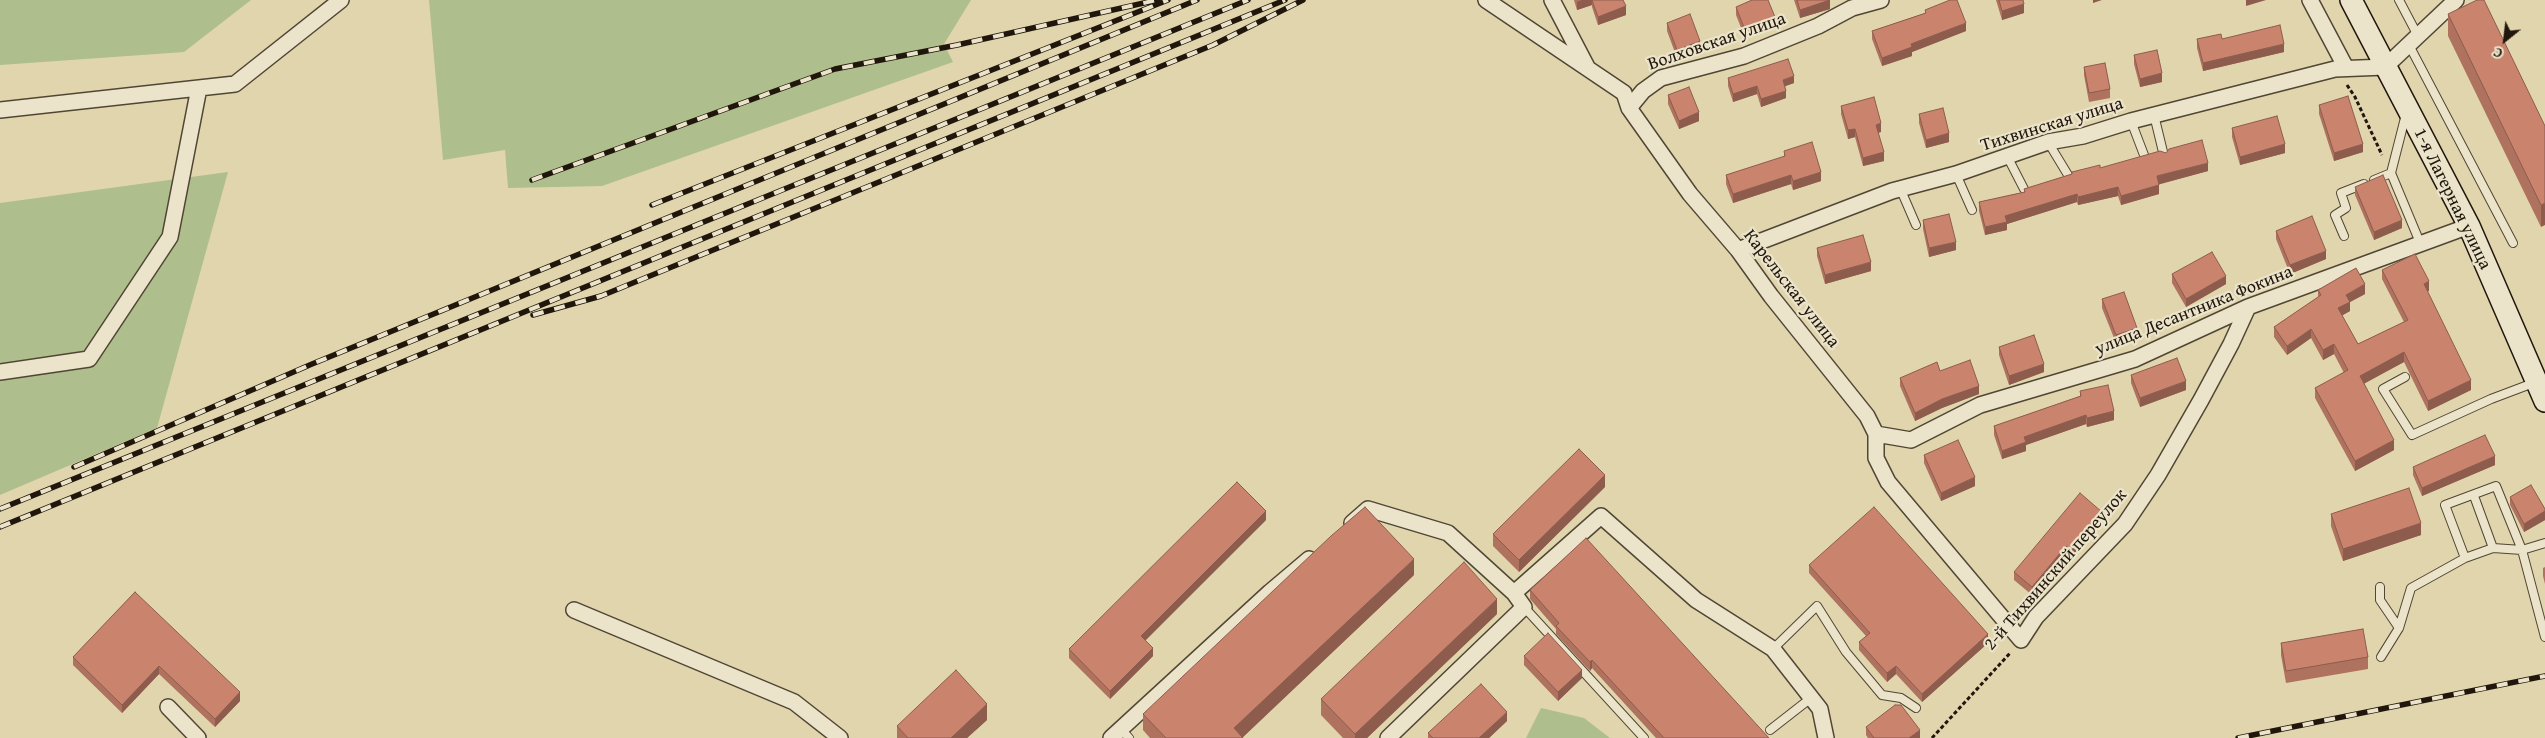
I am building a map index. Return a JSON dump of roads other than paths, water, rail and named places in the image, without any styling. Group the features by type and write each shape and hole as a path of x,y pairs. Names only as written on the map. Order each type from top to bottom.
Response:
{"main road":[{"name":"1-я Лагерная улица","path":"2351,0 2469,226 2542,394"}],"street":[{"path":"0,110 235,84 341,0"},
{"name":"Карельская улица","path":"1486,0 1624,94 1629,108 1690,194 1738,250 1771,296 1867,416 1876,434 1876,458 1888,482 2021,640"},
{"path":"1552,0 1588,68"},
{"name":"Волховская улица","path":"1629,108 1643,91 1661,78 1744,56 1818,26 1852,8 1881,0"},
{"path":"2310,0 2346,68"},
{"path":"2385,67 2456,0"},
{"name":"Тихвинская улица","path":"1738,250 1900,188 1956,174 2048,142 2083,136 2131,121 2335,69 2385,67"},
{"path":"0,372 89,359 170,237 199,88"},
{"name":"улица Десантника Фокина","path":"1876,434 1911,440 1980,406 2135,360 2248,307 2469,226"},
{"name":"2-й Тихвинский переулок","path":"2021,640 2042,610 2125,524 2158,475 2201,400 2231,344 2248,307"},
{"path":"1338,535 1368,509 1448,533 1514,593 1524,607 1388,738"},
{"path":"1514,593 1601,516 1696,600 1773,650 1820,710 1826,738"},
{"path":"1120,735 1270,592 1322,547"},
{"path":"574,610 794,702 840,738"},
{"path":"168,707 198,738"}],"lane":[{"path":"2398,0 2414,41 2513,243"},
{"path":"2408,110 2391,173 2421,245"},
{"path":"2154,115 2164,156"},
{"path":"2131,121 2144,155"},
{"path":"2048,142 2068,175"},
{"path":"2007,156 2024,189"},
{"path":"2344,236 2335,215 2346,208 2341,193 2391,173"},
{"path":"1956,174 1972,210"},
{"path":"1900,188 1916,225"},
{"path":"2404,377 2383,389 2412,435 2491,399 2542,394"},
{"path":"2465,558 2445,505 2474,496 2496,486 2522,550 2545,637"},
{"path":"2474,496 2493,548"},
{"path":"2381,657 2399,628 2411,588 2465,558 2493,548 2522,550 2545,543"},
{"path":"2380,587 2380,600 2399,628"},
{"path":"1773,650 1817,606 1846,652 1882,695 1901,698 1916,708"},
{"path":"1524,607 1644,738"},
{"path":"1770,730 1811,698"}],"railway":[{"path":"532,180 835,69 957,45 1157,0"},
{"path":"652,205 1168,0"},
{"path":"74,467 312,364 1197,0"},
{"path":"0,509 1248,0"},
{"path":"0,527 1285,0"},
{"path":"533,315 601,296 1213,45 1303,0"},
{"path":"2238,738 2545,676"}]}
